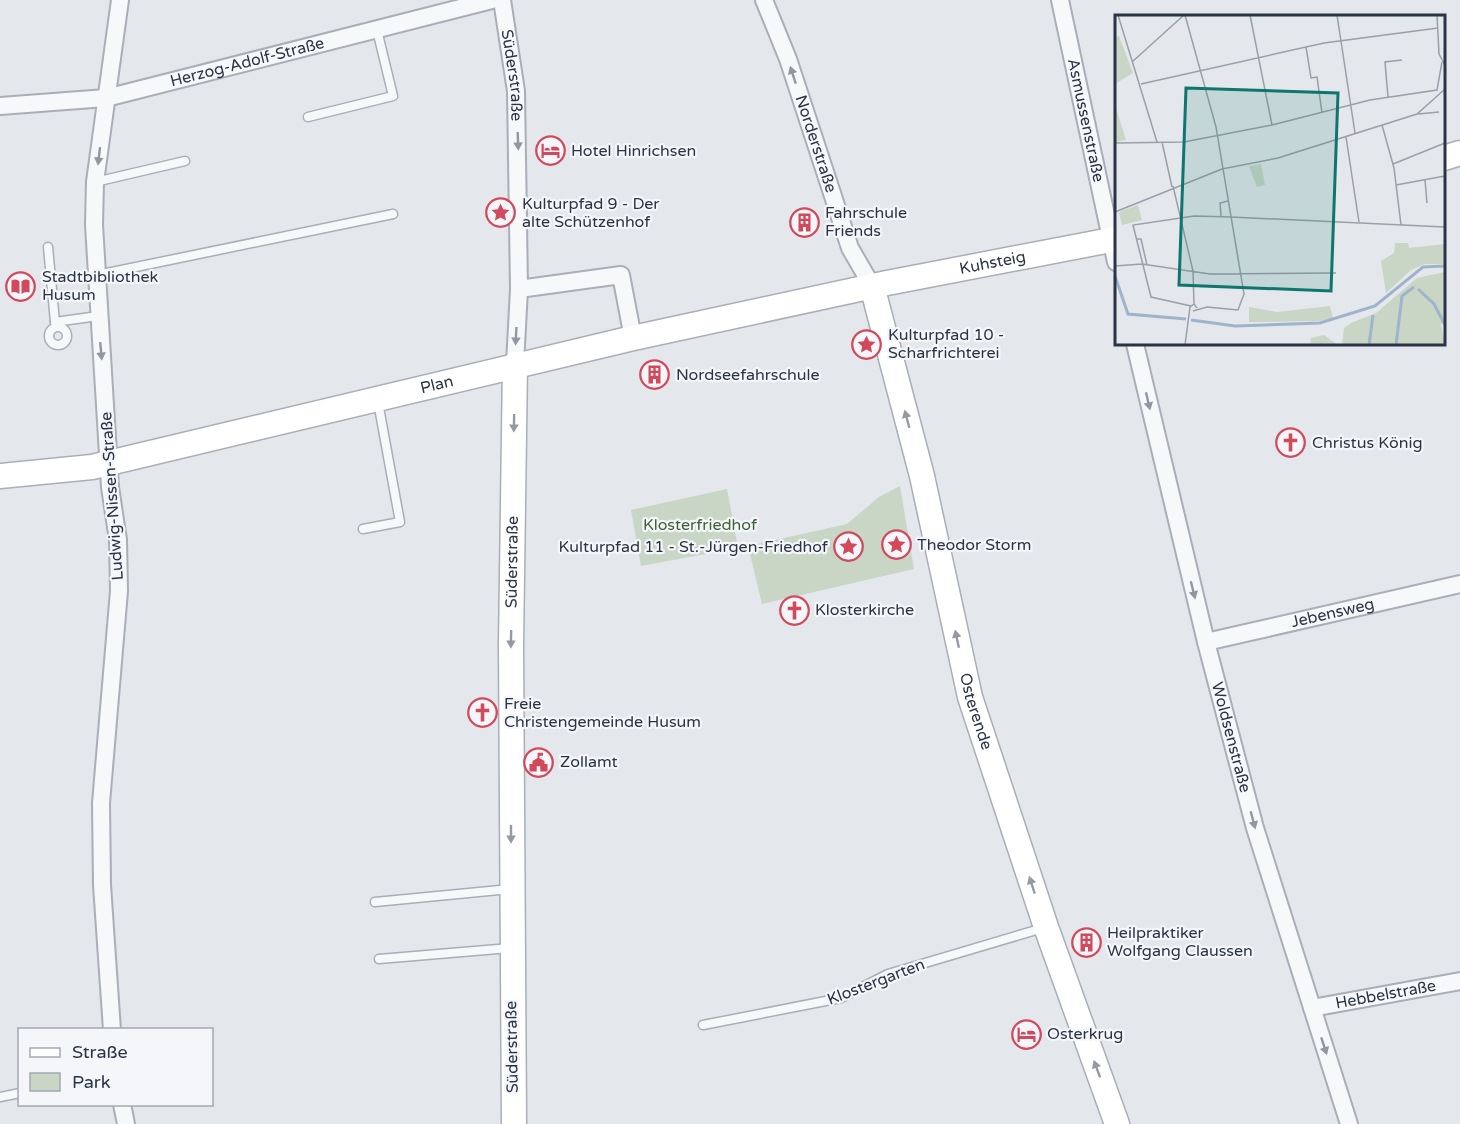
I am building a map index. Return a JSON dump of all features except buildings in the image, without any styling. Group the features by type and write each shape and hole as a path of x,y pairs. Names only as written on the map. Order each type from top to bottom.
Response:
{"main road":[{"path":"1445,158 1460,153"},
{"name":"Kuhsteig","path":"872,286 1115,247"},
{"name":"Plan","path":"0,476 82,469 515,364 872,286"},
{"name":"Osterende","path":"872,286 922,476 970,697 1046,927 1117,1124"},
{"name":"Süderstraße","path":"514,1124 511,889 515,364"}],"street":[{"name":"Ludwig-Nissen-Straße","path":"112,1028 102,885 101,803 119,591 118,540 110,488 94,225 95,182 120,0"},
{"name":"Herzog-Adolf-Straße","path":"0,106 106,98 492,0"},
{"name":"Süderstraße","path":"502,0 516,91 519,289 515,364"},
{"name":"Norderstraße","path":"764,0 788,59 850,248 872,286"},
{"name":"Asmussenstraße","path":"1060,0 1115,247"},
{"path":"519,289 621,275 633,338"},
{"name":"Woldsenstraße","path":"1135,345 1206,642 1255,828 1349,1124"},
{"name":"Jebensweg","path":"1206,642 1460,584"},
{"name":"Hebbelstraße","path":"1312,1008 1460,981"},
{"path":"122,1106 126,1124"}],"lane":[{"path":"308,117 393,96 377,30"},
{"path":"95,182 185,161"},
{"path":"97,275 393,214"},
{"path":"48,247 56,324 98,316"},
{"path":"363,529 400,522 377,399"},
{"path":"375,902 511,889"},
{"name":"Klostergarten","path":"703,1025 841,998 888,974 1046,927"},
{"path":"379,959 511,948"},
{"path":"0,1097 18,1093"}],"green space":[{"path":"900,486 914,569 762,604 748,546 847,524 879,497"},
{"name":"Klosterfriedhof","path":"727,489 738,548 641,566 631,510"}],"place":[{"name":"Hotel Hinrichsen","path":"550,151"},
{"name":"Kulturpfad 9 - Der alte Schützenhof","path":"501,213"},
{"name":"Fahrschule Friends","path":"804,222"},
{"name":"Stadtbibliothek Husum","path":"21,286"},
{"name":"Kulturpfad 10 - Scharfrichterei","path":"867,344"},
{"name":"Nordseefahrschule","path":"655,375"},
{"name":"Christus König","path":"1291,443"},
{"name":"Theodor Storm","path":"896,545"},
{"name":"Kulturpfad 11 - St.-Jürgen-Friedhof","path":"849,547"},
{"name":"Klosterkirche","path":"794,610"},
{"name":"Freie Christengemeinde Husum","path":"483,713"},
{"name":"Zollamt","path":"539,762"},
{"name":"Heilpraktiker Wolfgang Claussen","path":"1086,942"},
{"name":"Osterkrug","path":"1026,1034"}]}
